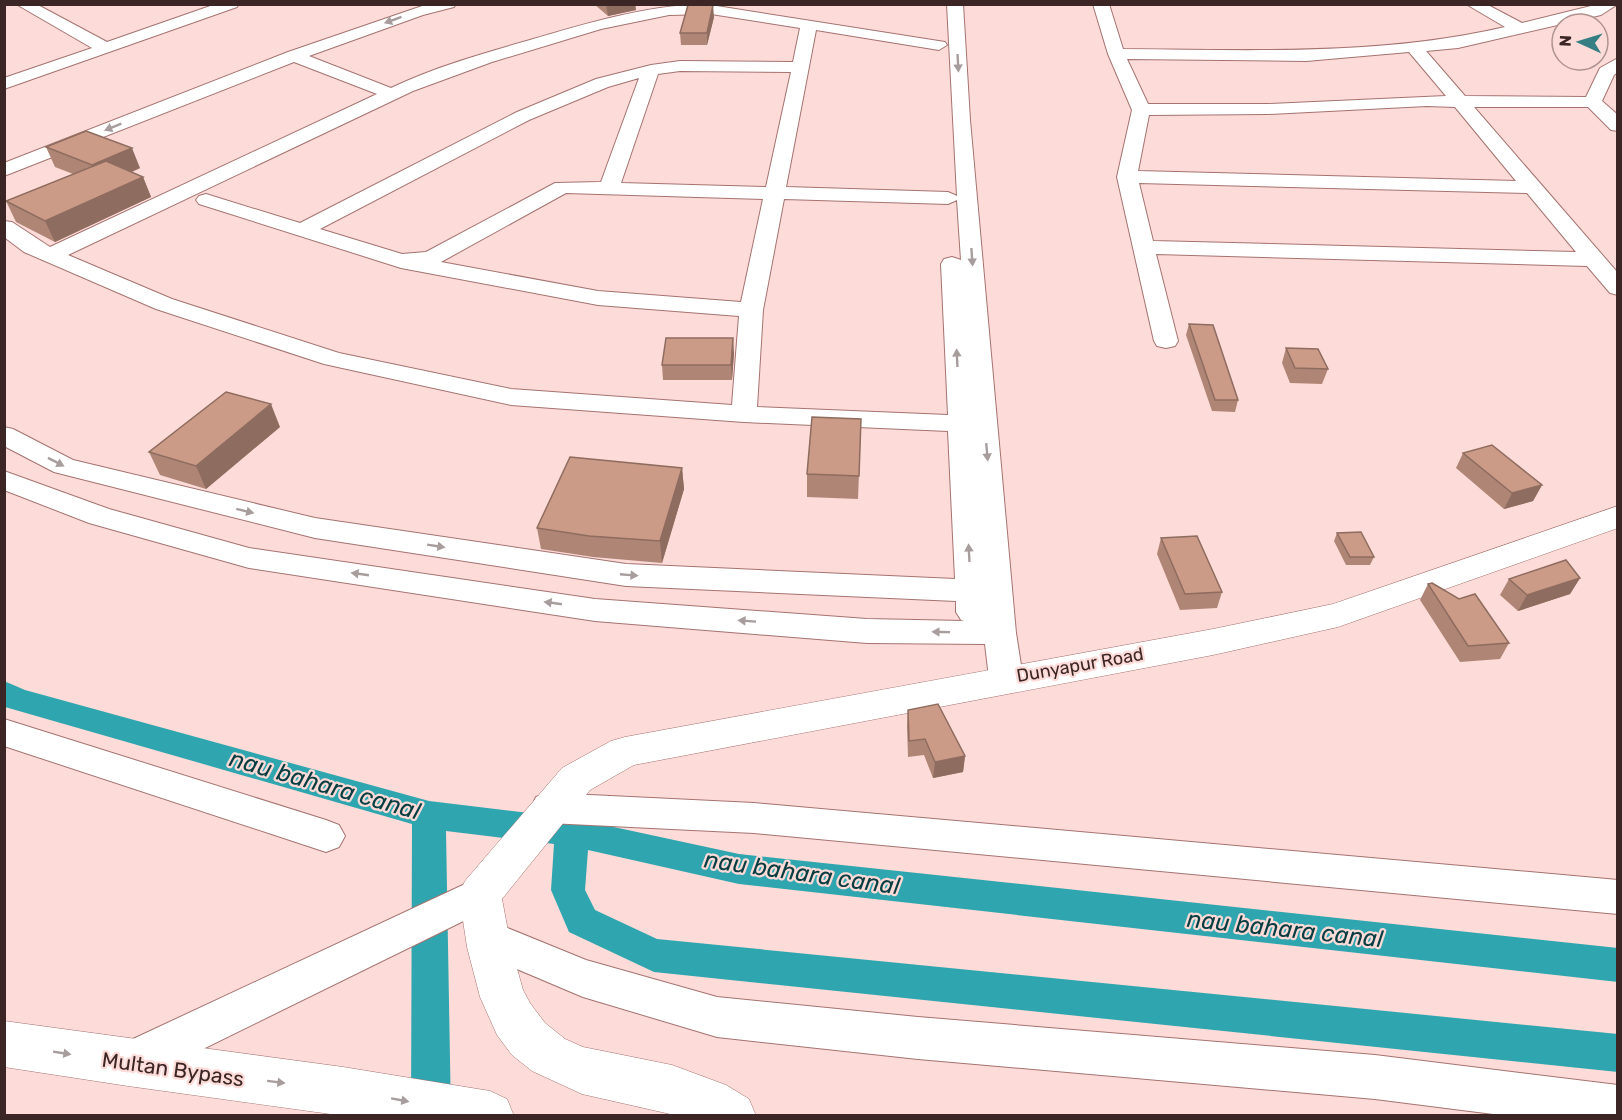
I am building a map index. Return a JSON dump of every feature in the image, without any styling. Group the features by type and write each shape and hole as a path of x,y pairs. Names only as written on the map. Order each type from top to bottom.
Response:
{"main road":[{"name":"Dunyapur Road","path":"477,891 576,779 625,752 1006,678 1213,642 1338,615 1617,516"},
{"path":"477,891 498,988 515,1023 528,1041 554,1059 576,1069 659,1086 714,1103 732,1116"},
{"name":"Multan Bypass","path":"4,1044 343,1091 490,1116"}],"street":[{"path":"188,4 207,13"},
{"path":"4,84 232,4"},
{"path":"4,155 397,4"},
{"path":"4,170 294,56 442,4"},
{"path":"417,12 449,4"},
{"path":"937,4 961,424 984,591"},
{"path":"955,4 987,633 1006,678"},
{"path":"1101,4 1116,54 1141,110 1127,177 1166,341"},
{"path":"1473,4 1521,28"},
{"path":"1116,54 1306,56 1458,43 1601,10 1611,4"},
{"path":"4,9 24,5 105,48"},
{"path":"50,255 392,94 486,58 598,25 669,10 711,9 939,45"},
{"path":"744,414 751,310 809,25"},
{"path":"1413,46 1617,288"},
{"path":"294,56 392,94"},
{"path":"1593,102 1606,72 1617,63"},
{"path":"302,230 523,116 602,83 651,70 680,66 800,67"},
{"path":"609,188 651,70"},
{"path":"1141,110 1268,109 1458,101 1593,102 1617,126"},
{"path":"1127,177 1531,188"},
{"path":"401,261 431,258 562,187 948,198"},
{"path":"206,200 401,261 598,298 751,310"},
{"path":"4,227 32,247 165,304 333,359 511,397 744,414 961,424"},
{"path":"1144,247 1591,259"},
{"path":"4,435 64,466 315,528 626,575 984,591"},
{"path":"4,480 99,516 249,558 595,610 867,631 987,633"},
{"path":"4,732 326,836"},
{"path":"549,808 754,818 1617,897"},
{"path":"128,1063 381,941 477,891"},
{"path":"488,938 583,978 717,1017 918,1038 1375,1077 1617,1107"}],"building":[{"path":"688,5 713,5 707,33 680,33"},
{"path":"86,131 132,148 92,165 46,147"},
{"path":"106,161 143,177 45,221 6,201"},
{"path":"1189,324 1213,325 1238,400 1215,400"},
{"path":"666,338 733,338 731,365 662,365"},
{"path":"1286,348 1318,349 1328,369 1295,368"},
{"path":"226,392 271,404 196,466 149,452"},
{"path":"812,417 861,419 859,476 807,474"},
{"path":"1492,445 1542,485 1512,493 1463,453"},
{"path":"570,457 682,468 660,541 589,536 537,528"},
{"path":"1361,532 1374,557 1350,557 1337,533"},
{"path":"1197,536 1222,592 1185,594 1161,538"},
{"path":"1566,560 1580,578 1527,595 1509,579"},
{"path":"1432,583 1459,599 1475,594 1509,643 1468,646 1428,584"},
{"path":"938,704 965,756 935,762 925,739 909,741 908,710"}],"waterway":[{"name":"nau bahara canal","path":"4,692 16,699 429,815"},
{"name":"nau bahara canal","path":"429,815 572,832"},
{"path":"429,815 431,1116"},
{"name":"nau bahara canal","path":"572,832 739,869 1618,965"},
{"path":"572,832 568,890 582,921 654,955 1618,1053"}]}
